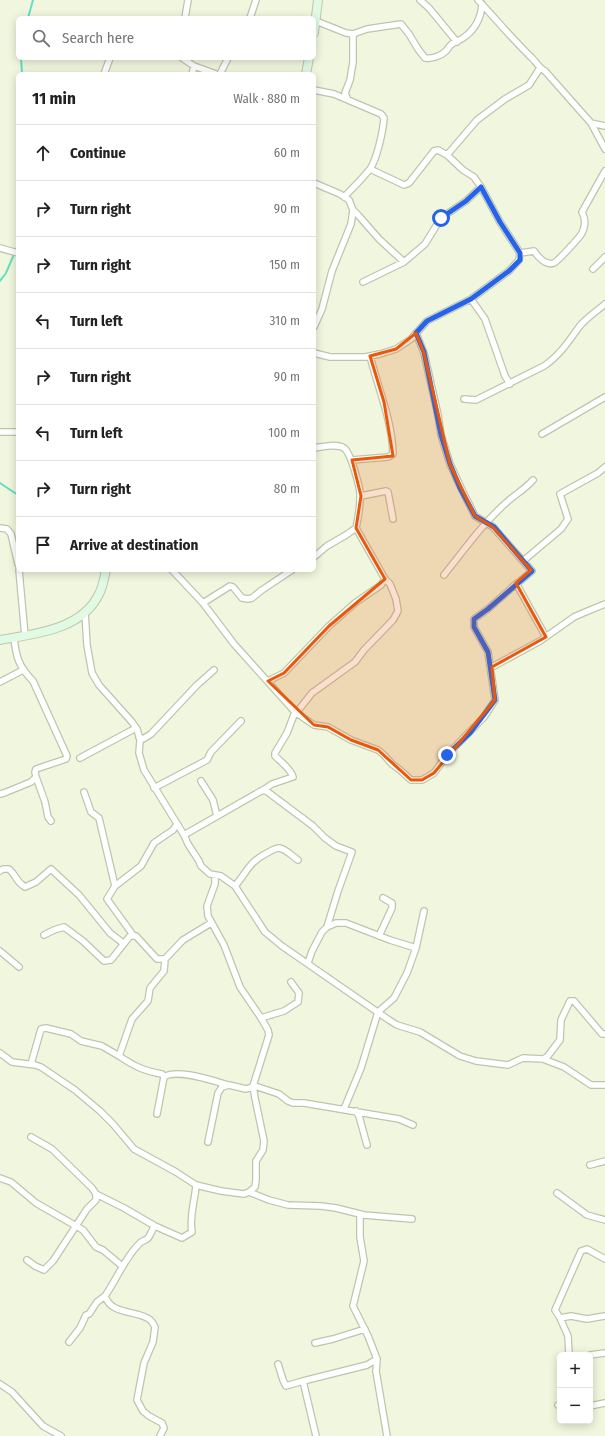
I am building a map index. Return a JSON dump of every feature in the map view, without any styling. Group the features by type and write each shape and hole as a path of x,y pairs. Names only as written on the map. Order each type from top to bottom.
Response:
{"street":[{"path":"186,16 188,0"},
{"path":"251,16 256,0"},
{"path":"318,0 316,21 346,33 353,34 367,29 401,24 425,58 431,58 445,52 452,44 467,35 475,26 481,14 480,2"},
{"path":"420,0 457,42"},
{"path":"480,2 538,64 540,68 545,71 591,123 605,149"},
{"path":"348,100 345,93 350,80 353,62 353,34"},
{"path":"105,72 109,60"},
{"path":"185,60 194,66 210,72"},
{"path":"221,72 227,60"},
{"path":"306,72 309,60"},
{"path":"192,72 194,66"},
{"path":"447,155 477,120 529,85 540,68"},
{"path":"316,91 348,100 381,114 384,118 378,153 370,169 344,197"},
{"path":"337,96 345,93"},
{"path":"591,123 605,126"},
{"path":"316,354 330,357 370,356 396,349 411,339 427,321 471,299 509,271 520,260 520,253 500,222 481,187 474,177 463,170 447,155 438,150 434,151 409,183 404,185 370,169"},
{"path":"520,253 534,250 542,260 548,263 555,263 560,259 582,233 585,225 582,212 605,171"},
{"path":"316,184 350,201 353,210 379,239 404,262"},
{"path":"363,282 404,262 425,244 441,218 466,201 481,187"},
{"path":"316,322 322,309 332,271 350,224 353,210"},
{"path":"0,248 16,252"},
{"path":"593,269 605,257"},
{"path":"471,299 485,318 505,376 510,384"},
{"path":"464,399 476,400 510,384 553,360 573,337 580,325 605,304"},
{"path":"174,572 203,603 234,644 296,712 314,725 328,727 351,740 378,750 411,780 422,780 434,773 447,755 484,717 495,700 492,667 488,652 474,627 474,619 488,609 532,571 494,527 475,516 460,488 450,464 441,435 424,352 416,333"},
{"path":"352,460 388,457 393,454 392,440 384,402 379,390 370,356"},
{"path":"542,434 605,397"},
{"path":"0,432 16,432"},
{"path":"316,448 340,446 347,451 352,460 361,496 356,528 327,546 316,555"},
{"path":"523,561 561,529 568,519 560,494 598,473 605,467"},
{"path":"444,575 487,523 508,502 524,491 533,480"},
{"path":"361,496 386,491 388,492 393,519"},
{"path":"0,528 7,529 11,534 16,555"},
{"path":"184,836 272,784 293,777 288,769 275,756 275,752 287,733 296,712 312,693 355,662 364,650 393,620 398,611 396,599 390,584 384,579 356,528"},
{"path":"19,572 25,636"},
{"path":"0,640 25,636 54,629 67,624 85,612 99,594 105,572"},
{"path":"203,603 230,586 233,587 245,600 252,598 289,572"},
{"path":"268,681 284,673 329,626 355,603 381,586 384,579"},
{"path":"517,583 546,637"},
{"path":"492,667 546,637 578,615 605,604"},
{"path":"85,612 87,645 92,673 99,685 136,728 139,737 140,758 144,770 154,788 177,824 202,868 210,874 221,876 235,886 265,932 282,946 397,1025 420,1032 460,1056 476,1061 508,1065 523,1058 543,1059 564,1066 591,1085 605,1085"},
{"path":"14,638 19,664 33,680 67,756 63,761 36,769 35,772 50,821"},
{"path":"0,682 23,670"},
{"path":"139,737 143,738 151,734 197,685 214,670"},
{"path":"154,788 207,760 212,752 241,721"},
{"path":"80,758 136,728"},
{"path":"0,794 31,782 36,777"},
{"path":"201,781 213,800 217,816"},
{"path":"263,790 313,826 336,846 352,852 327,927"},
{"path":"84,792 90,812 99,818 115,886"},
{"path":"165,959 157,959 136,936 133,935 107,899 115,886 141,866 154,843 173,830 177,824"},
{"path":"235,886 252,862 275,849 280,848 285,850 298,860"},
{"path":"0,871 3,869 9,869 18,883 25,887 36,882 51,869 79,895 110,933 123,943"},
{"path":"0,1053 12,1062 31,1064 41,1067 75,1090 113,1124 134,1149 196,1185 220,1191 244,1194 249,1192 255,1187 256,1161 263,1150 264,1141 254,1098 253,1086 269,1035 268,1030 261,1018 240,987 224,945 208,916 207,906 215,884 215,875"},
{"path":"379,936 392,908 392,903 383,898"},
{"path":"344,1109 361,1068 378,1012 394,998 407,973 416,948 424,911"},
{"path":"118,1056 122,1050 132,1019 148,1001 150,988 164,971 165,959 183,940 211,923"},
{"path":"308,963 312,951 322,932 327,927 336,923 346,923 390,940 416,948"},
{"path":"44,935 64,927 83,941 104,961 111,960 123,943 133,935"},
{"path":"0,951 19,967"},
{"path":"261,1018 284,1011 298,1002 299,993 291,982"},
{"path":"543,1059 547,1057 560,1040 561,1020 570,1001 574,1001 602,1034 605,1034"},
{"path":"31,1064 41,1029 46,1028 71,1034 81,1041 102,1046 137,1068 162,1074 164,1077"},
{"path":"164,1077 167,1075 176,1074 246,1089 255,1086 279,1094 293,1103 304,1102 399,1119 413,1126"},
{"path":"157,1114 164,1077"},
{"path":"208,1142 218,1093 222,1087 229,1085"},
{"path":"356,1112 359,1116 367,1145"},
{"path":"31,1137 52,1149 92,1188 96,1194 155,1226 182,1238 192,1232 191,1215 196,1196 196,1185"},
{"path":"590,1165 605,1161"},
{"path":"0,1178 11,1182 36,1203 83,1230 96,1247 103,1250 122,1266"},
{"path":"249,1192 269,1200 288,1205 328,1207 360,1214 412,1219"},
{"path":"557,1193 587,1215 605,1220"},
{"path":"27,1260 44,1270 53,1261 87,1210 96,1200 96,1194"},
{"path":"360,1214 360,1237 364,1261 353,1306 365,1329 377,1359 376,1371 387,1436"},
{"path":"69,1342 80,1328 86,1315 89,1314 96,1302 105,1296 115,1281 122,1266 138,1244 149,1237 155,1226"},
{"path":"569,1352 568,1336 555,1310 581,1251 588,1249 605,1259"},
{"path":"105,1296 109,1304 119,1310 150,1320 156,1327 153,1342 144,1363 138,1400 143,1411 149,1416 162,1422 164,1428 160,1436"},
{"path":"560,1318 571,1316 587,1319 605,1316"},
{"path":"315,1342 333,1339 365,1329"},
{"path":"593,1355 605,1353"},
{"path":"278,1364 286,1386 367,1365 377,1359"},
{"path":"303,1382 316,1436"},
{"path":"0,1384 12,1392 43,1426 61,1436"},
{"path":"593,1405 605,1403"}],"highlighted area":[{"path":"416,333 424,353 450,464 475,516 493,527 531,570 516,583 546,637 492,667 495,700 434,773 422,780 411,780 378,750 351,740 328,727 314,725 268,681 284,673 329,626 385,579 356,528 361,496 352,460 393,456 384,402 370,356 396,349"}],"waterway":[{"path":"29,16 33,0"},
{"path":"21,60 22,72"},
{"path":"0,281 6,273 16,250"},
{"path":"0,483 16,494"}],"route":[{"path":"441,218 466,201 481,187 500,222 520,253 520,260 509,271 471,299 427,321 416,333 424,352 441,435 450,464 460,488 475,516 479,520 494,527 532,571 488,609 474,619 474,627 488,652 492,667 495,700 484,717 447,755"}]}
